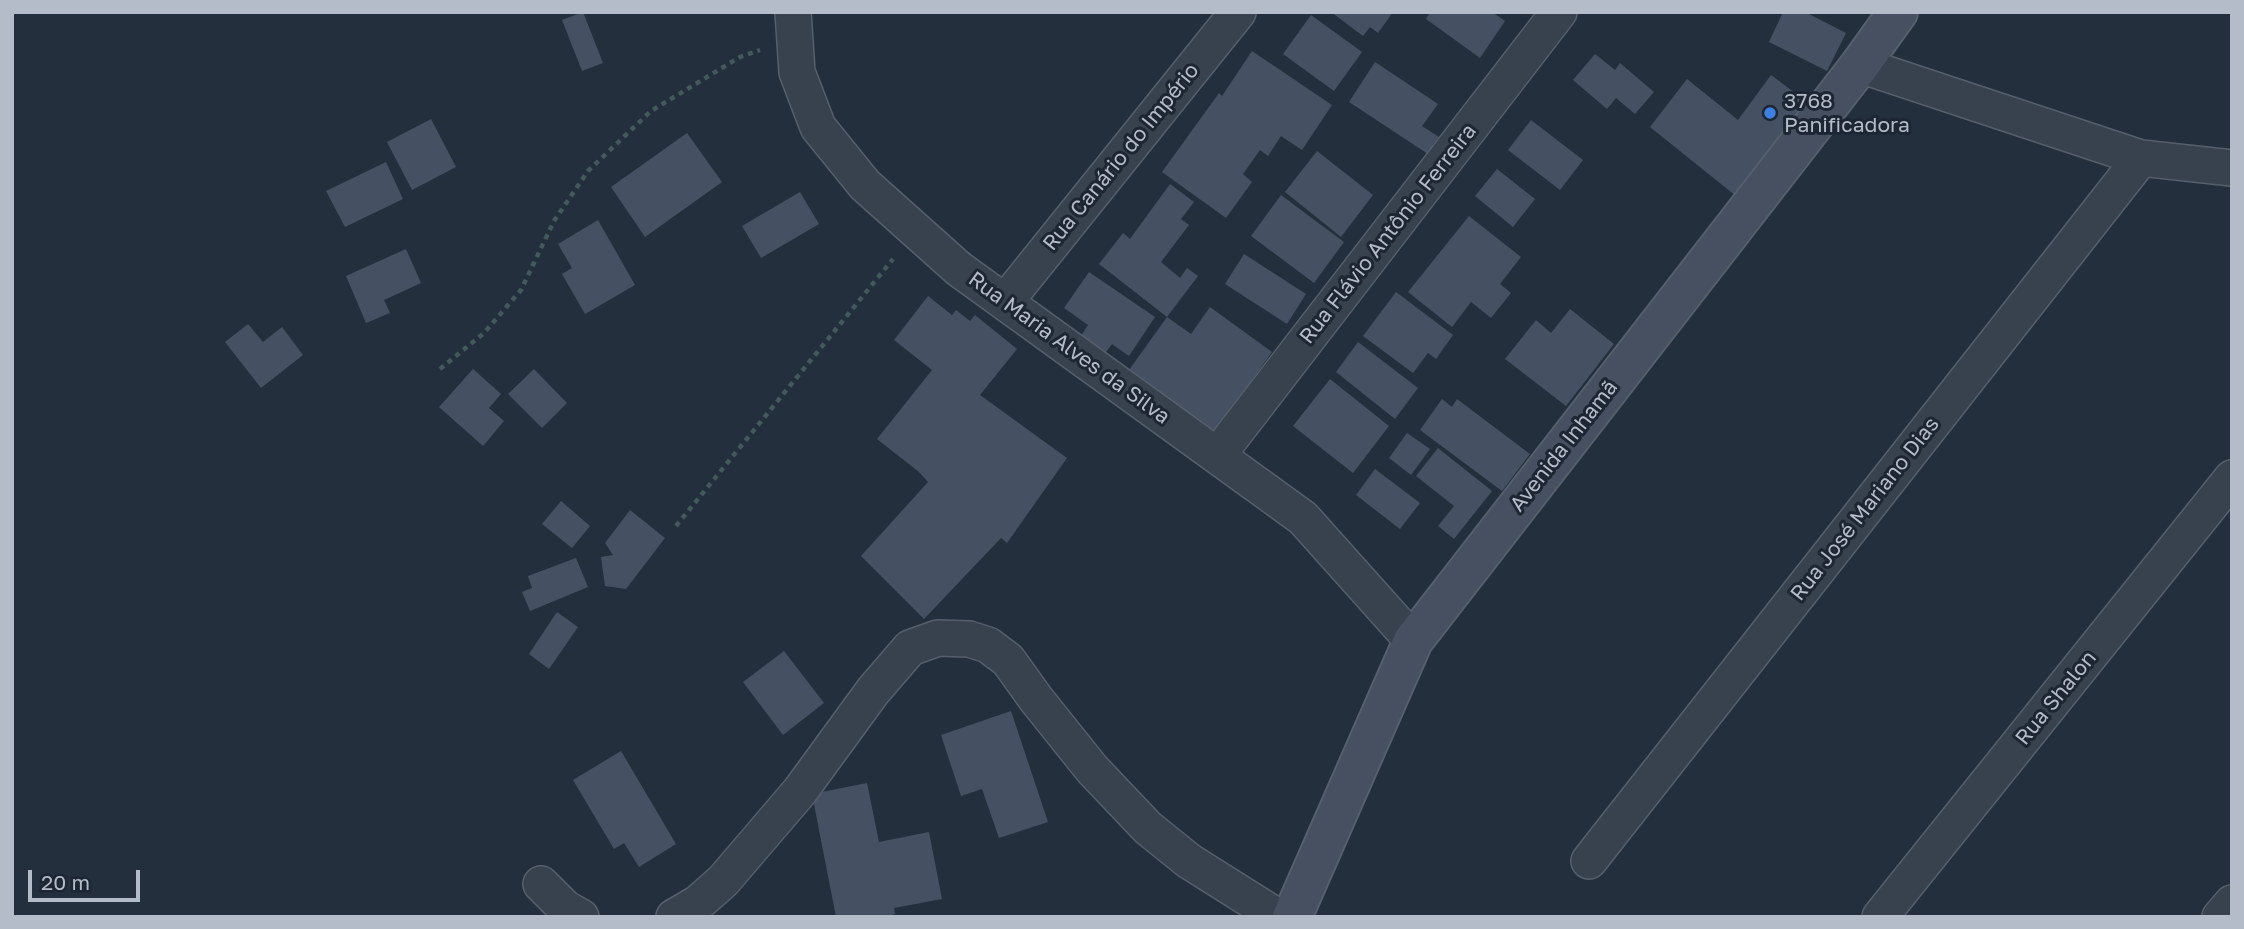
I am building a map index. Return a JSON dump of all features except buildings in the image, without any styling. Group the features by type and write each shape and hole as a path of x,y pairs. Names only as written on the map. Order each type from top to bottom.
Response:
{"street":[{"name":"Rua Canário do Império","path":"1004,302 1238,12"},
{"name":"Rua Flávio Antônio Ferreira","path":"1217,456 1559,12"},
{"name":"Avenida Inhamã","path":"1293,917 1413,641 1860,65 1898,12"},
{"name":"Rua Maria Alves da Silva","path":"794,26 797,72 818,127 865,185 959,269 1303,518 1413,641"},
{"path":"1860,65 2141,158 2232,168"},
{"name":"Rua José Mariano Dias","path":"1589,861 2141,158"},
{"name":"Rua Shalon","path":"1880,917 2232,478"},
{"path":"674,917 698,903 723,880 800,791 873,691 910,648 938,638 969,639 988,645 1008,660 1092,769 1148,828 1189,861 1278,917"},
{"path":"541,884 565,908 581,917"},
{"path":"2220,917 2232,903"}],"path":[{"path":"440,369 484,334 522,290 554,221 588,171 651,111 794,26"},
{"path":"676,526 914,231"}],"place":[{"name":"3768 Panificadora","path":"1770,113"}]}
